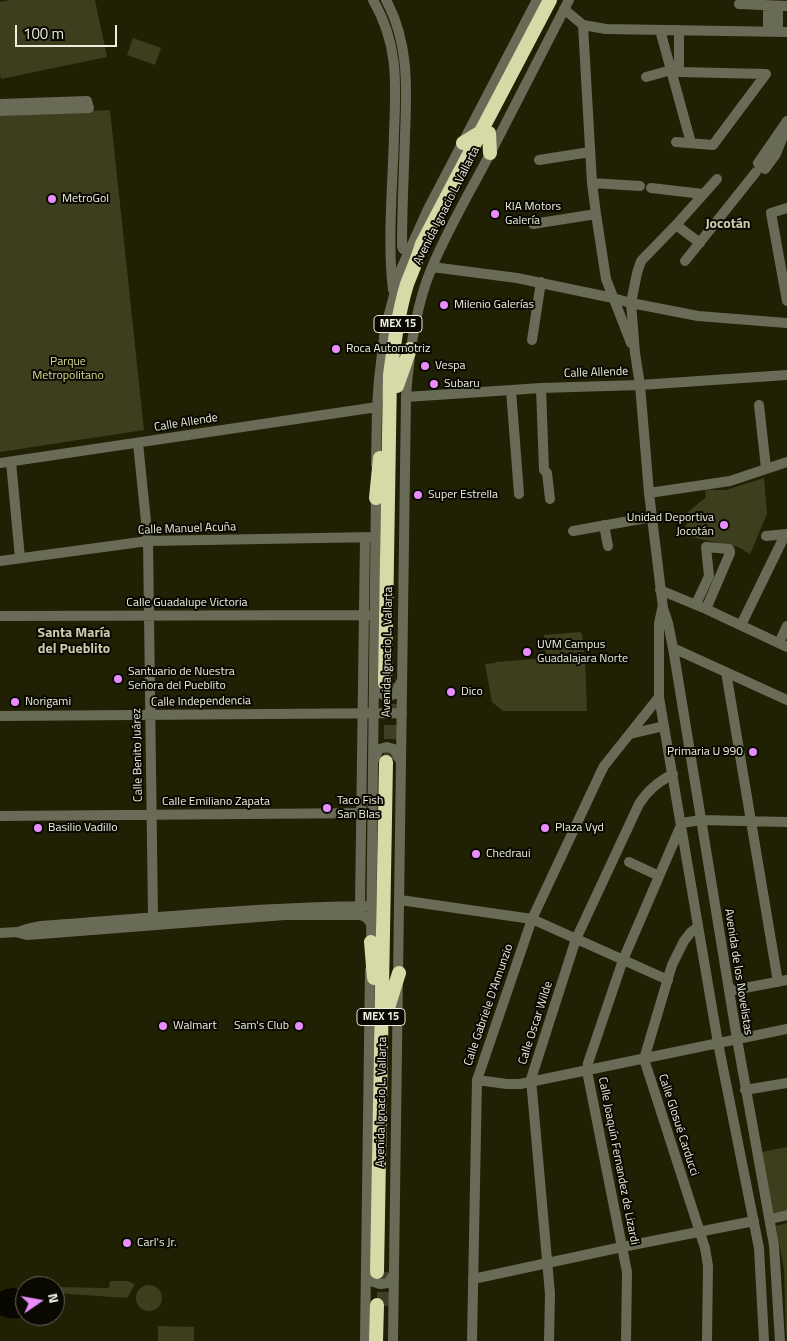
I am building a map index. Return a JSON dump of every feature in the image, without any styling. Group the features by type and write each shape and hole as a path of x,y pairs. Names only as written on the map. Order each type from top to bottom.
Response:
{"highway":[{"name":"Avenida Ignacio L. Vallarta","path":"388,680 396,386 405,322 412,294 430,244 550,0"},
{"name":"Avenida Ignacio L. Vallarta","path":"388,680 383,409 399,317 422,244 485,132 564,3"},
{"path":"462,143 485,132 490,153"},
{"path":"411,247 411,276"},
{"path":"396,386 410,349"},
{"path":"376,498 383,409"},
{"name":"Avenida Ignacio L. Vallarta","path":"381,1273 388,1008 388,763"},
{"name":"Avenida Ignacio L. Vallarta","path":"381,1273 380,1046 388,763"},
{"path":"371,942 380,1046"},
{"path":"388,1008 399,973"},
{"name":"Avenida Ignacio L. Vallarta","path":"376,1341 385,1303"},
{"name":"Avenida Ignacio L. Vallarta","path":"384,1341 385,1303"}],"street":[{"path":"373,0 389,34 394,64 395,95 391,237 394,295"},
{"path":"386,0 399,31 405,61 406,96 402,246 403,249 411,247"},
{"name":"Avenida Ignacio L. Vallarta","path":"383,409 379,379 385,329 401,269 428,209 537,0"},
{"path":"564,3 583,25 592,183 606,279 635,353"},
{"name":"Avenida Ignacio L. Vallarta","path":"365,1341 366,1290 381,1273 399,973 400,900 388,763 374,713 388,680 410,349 424,288 432,267 564,3"},
{"path":"583,25 606,29 777,32 770,5 739,4"},
{"path":"660,30 675,71 691,143"},
{"path":"675,71 680,30"},
{"path":"394,64 405,61"},
{"path":"646,77 675,71 766,74 713,145 676,142"},
{"path":"0,104 87,101 89,108 0,111"},
{"path":"787,121 758,163 765,169 776,154 787,126"},
{"path":"539,160 590,152"},
{"path":"685,261 756,172"},
{"path":"393,175 404,176"},
{"path":"635,353 631,303 641,261 717,179"},
{"path":"592,183 640,186"},
{"path":"651,188 703,194"},
{"path":"787,208 772,214 777,254 787,301"},
{"path":"534,224 596,214"},
{"path":"676,225 700,243"},
{"path":"432,267 541,282 698,316 787,323"},
{"path":"532,340 541,282"},
{"name":"Avenida de los Novelistas","path":"635,353 640,384 649,493 660,590 673,648 745,1090 770,1219 782,1339"},
{"name":"Calle Allende","path":"406,396 787,376"},
{"path":"541,388 544,470 547,473 550,499"},
{"path":"511,390 519,494"},
{"path":"760,405 766,468"},
{"name":"Calle Allende","path":"5,462 383,409"},
{"name":"Calle Benito Juárez","path":"138,443 148,541 153,917"},
{"path":"5,462 20,558"},
{"path":"649,493 730,480 787,462"},
{"name":"Avenida Ignacio L. Vallarta","path":"376,498 375,615 388,680 402,713 372,813 365,906 371,924 381,1273 393,1341"},
{"path":"573,531 652,517"},
{"path":"604,526 608,546"},
{"path":"766,536 786,534"},
{"path":"742,625 786,534"},
{"path":"0,933 18,932 41,926 153,917 283,908 365,906 361,813 365,537"},
{"name":"Calle Manuel Acuña","path":"0,561 148,541 376,537"},
{"path":"701,606 713,578"},
{"path":"660,590 701,606 783,645 787,626"},
{"name":"Avenida de los Novelistas","path":"663,608 659,624 659,697 718,1043 759,1248 764,1340"},
{"name":"Calle Guadalupe Victoria","path":"0,616 375,615"},
{"path":"673,648 786,698"},
{"path":"726,672 751,820 782,981 729,991"},
{"name":"Calle Gabriele D'Annunzio","path":"472,1341 477,1080 532,919 604,766 659,697"},
{"name":"Calle Independencia","path":"0,716 402,713"},
{"path":"630,734 664,726"},
{"name":"Calle Oscar Wilde","path":"549,1341 550,1294 531,1079 576,939 639,804 648,791 672,774"},
{"name":"Calle Emiliano Zapata","path":"0,816 372,813"},
{"path":"682,823 701,820 787,822"},
{"name":"Calle Joaquín Fernandez de Lizardi","path":"626,1341 627,1272 587,1071 588,1063 623,960 682,823"},
{"path":"628,862 659,876"},
{"path":"400,900 532,919 668,980"},
{"path":"18,932 28,935 284,915 361,915 367,918 371,924"},
{"path":"644,1059 672,965 684,941 691,932 698,928"},
{"path":"477,1080 520,1084 787,1029"},
{"name":"Calle Glosué Carducci","path":"644,1059 705,1248 708,1266 706,1341"},
{"path":"745,1090 787,1083"},
{"path":"770,1219 787,1215"},
{"path":"473,1279 754,1221"},
{"path":"366,1290 383,1289 389,1293 385,1303"},
{"path":"764,1340 782,1339"}],"green space":[{"path":"10,0 95,0 107,57 1,79 0,2"},
{"path":"133,38 161,48 155,65 127,55"},
{"name":"Parque Metropolitano","path":"110,110 144,430 0,452 0,116"},
{"name":"Unidad Deportiva Jocotán","path":"764,478 767,514 750,554 738,547 685,536 688,512 706,497 705,490 726,490"},
{"path":"580,632 582,634 584,652 546,655 544,635"},
{"path":"585,655 587,711 503,711 492,702 485,664"},
{"path":"787,1147 787,1210 773,1213 761,1152"},
{"path":"787,1223 786,1334 784,1269 776,1226"},
{"path":"110,1281 127,1281 135,1284 127,1298 65,1294 65,1287 109,1288"},
{"path":"149,1285 158,1289 162,1298 158,1307 149,1311 140,1307 136,1298 140,1289"},
{"path":"158,1326 194,1327 194,1341 158,1341"}],"shaded area":[{"path":"15,1288 15,1318 0,1315 0,1292"}],"tunnel":[{"path":"391,683 391,762"},
{"path":"384,1272 384,1306"}],"place":[{"name":"MetroGol","path":"52,199"},
{"name":"KIA Motors Galería","path":"495,214"},
{"name":"Milenio Galerías","path":"444,305"},
{"name":"Roca Automotriz","path":"336,349"},
{"name":"Vespa","path":"425,366"},
{"name":"Subaru","path":"434,384"},
{"name":"Super Estrella","path":"418,495"},
{"name":"Unidad Deportiva Jocotán","path":"724,525"},
{"name":"UVM Campus Guadalajara Norte","path":"527,652"},
{"name":"Santuario de Nuestra Señora del Pueblito","path":"118,679"},
{"name":"Dico","path":"451,692"},
{"name":"Norigami","path":"15,702"},
{"name":"Primaria U 990","path":"753,752"},
{"name":"Taco Fish San Blas","path":"327,808"},
{"name":"Basilio Vadillo","path":"38,828"},
{"name":"Plaza Vyd","path":"545,828"},
{"name":"Chedraui","path":"476,854"},
{"name":"Walmart","path":"163,1026"},
{"name":"Sam's Club","path":"299,1026"},
{"name":"Carl's Jr.","path":"127,1243"}],"district":[{"name":"Jocotán","path":"728,225"},
{"name":"Santa María del Pueblito","path":"74,642"}]}
